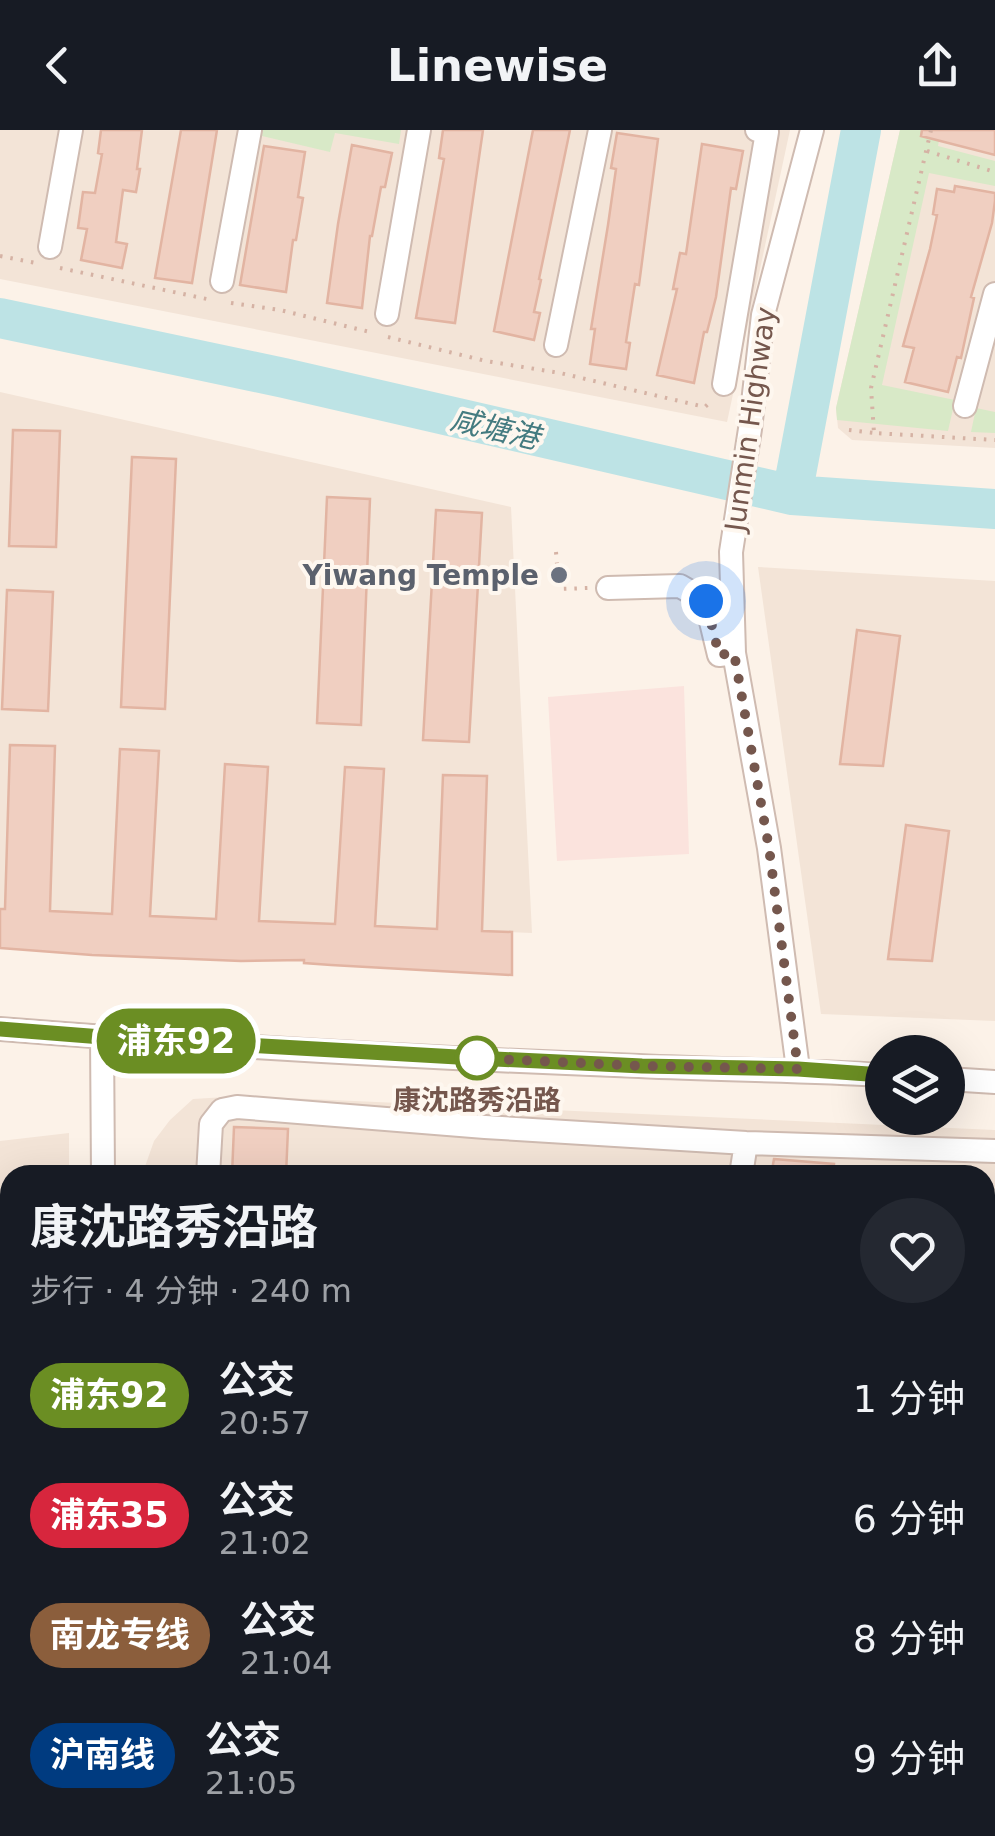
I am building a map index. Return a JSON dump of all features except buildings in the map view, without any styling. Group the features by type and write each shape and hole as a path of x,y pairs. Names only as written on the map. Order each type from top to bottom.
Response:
{"street":[{"path":"50,260 71,130"},
{"path":"222,295 250,130"},
{"path":"387,314 419,130"},
{"path":"556,346 600,130"},
{"name":"Junmin Highway","path":"798,1069 772,867 734,653 732,552 763,315 812,130"},
{"path":"724,384 762,131"},
{"path":"966,406 995,294"},
{"path":"608,588 680,586 706,601 719,655 734,653"},
{"path":"0,1029 624,1066 865,1074"},
{"path":"102,1037 103,1165"},
{"path":"965,1080 995,1082"},
{"path":"208,1165 210,1124 222,1110 237,1107 746,1143 995,1151"},
{"path":"743,1165 746,1143"}],"path":[{"path":"874,432 871,388 931,130"},
{"path":"927,152 995,172"},
{"path":"0,256 50,260 222,295 486,361 560,373 706,407 724,384"},
{"path":"849,430 995,440"},
{"path":"556,552 558,589 608,588"}],"shaded area":[{"path":"0,130 790,130 727,422 0,279"},
{"path":"900,130 995,130 995,448 852,440 838,428 836,408"},
{"path":"0,392 511,507 532,933 0,909"},
{"path":"758,567 995,581 995,1021 821,1014"},
{"path":"684,686 689,854 557,861 548,697"},
{"path":"242,1096 865,1124 865,1135 965,1135 965,1129 995,1130 995,1165 146,1165 154,1141 193,1099"},
{"path":"69,1133 69,1165 0,1165 0,1141"}],"green space":[{"path":"263,130 401,130 399,144 335,133 330,152 262,136"},
{"path":"900,130 941,130 938,146 995,161 995,186 929,173 882,385 955,400 948,431 837,420 836,408"},
{"path":"976,408 995,412 995,433 971,432"}],"waterway":[{"path":"792,495 861,130"},
{"name":"咸塘港","path":"0,318 284,378 792,495 995,509"}],"bus line":[{"name":"浦东92","path":"0,1029 475,1058 865,1074"}],"place":[{"name":"Yiwang Temple","path":"559,575"},
{"name":"康沈路秀沿路","path":"477,1058"}],"route":[{"path":"477,1058 798,1069 769,848 734,653 719,655 706,601"}]}
